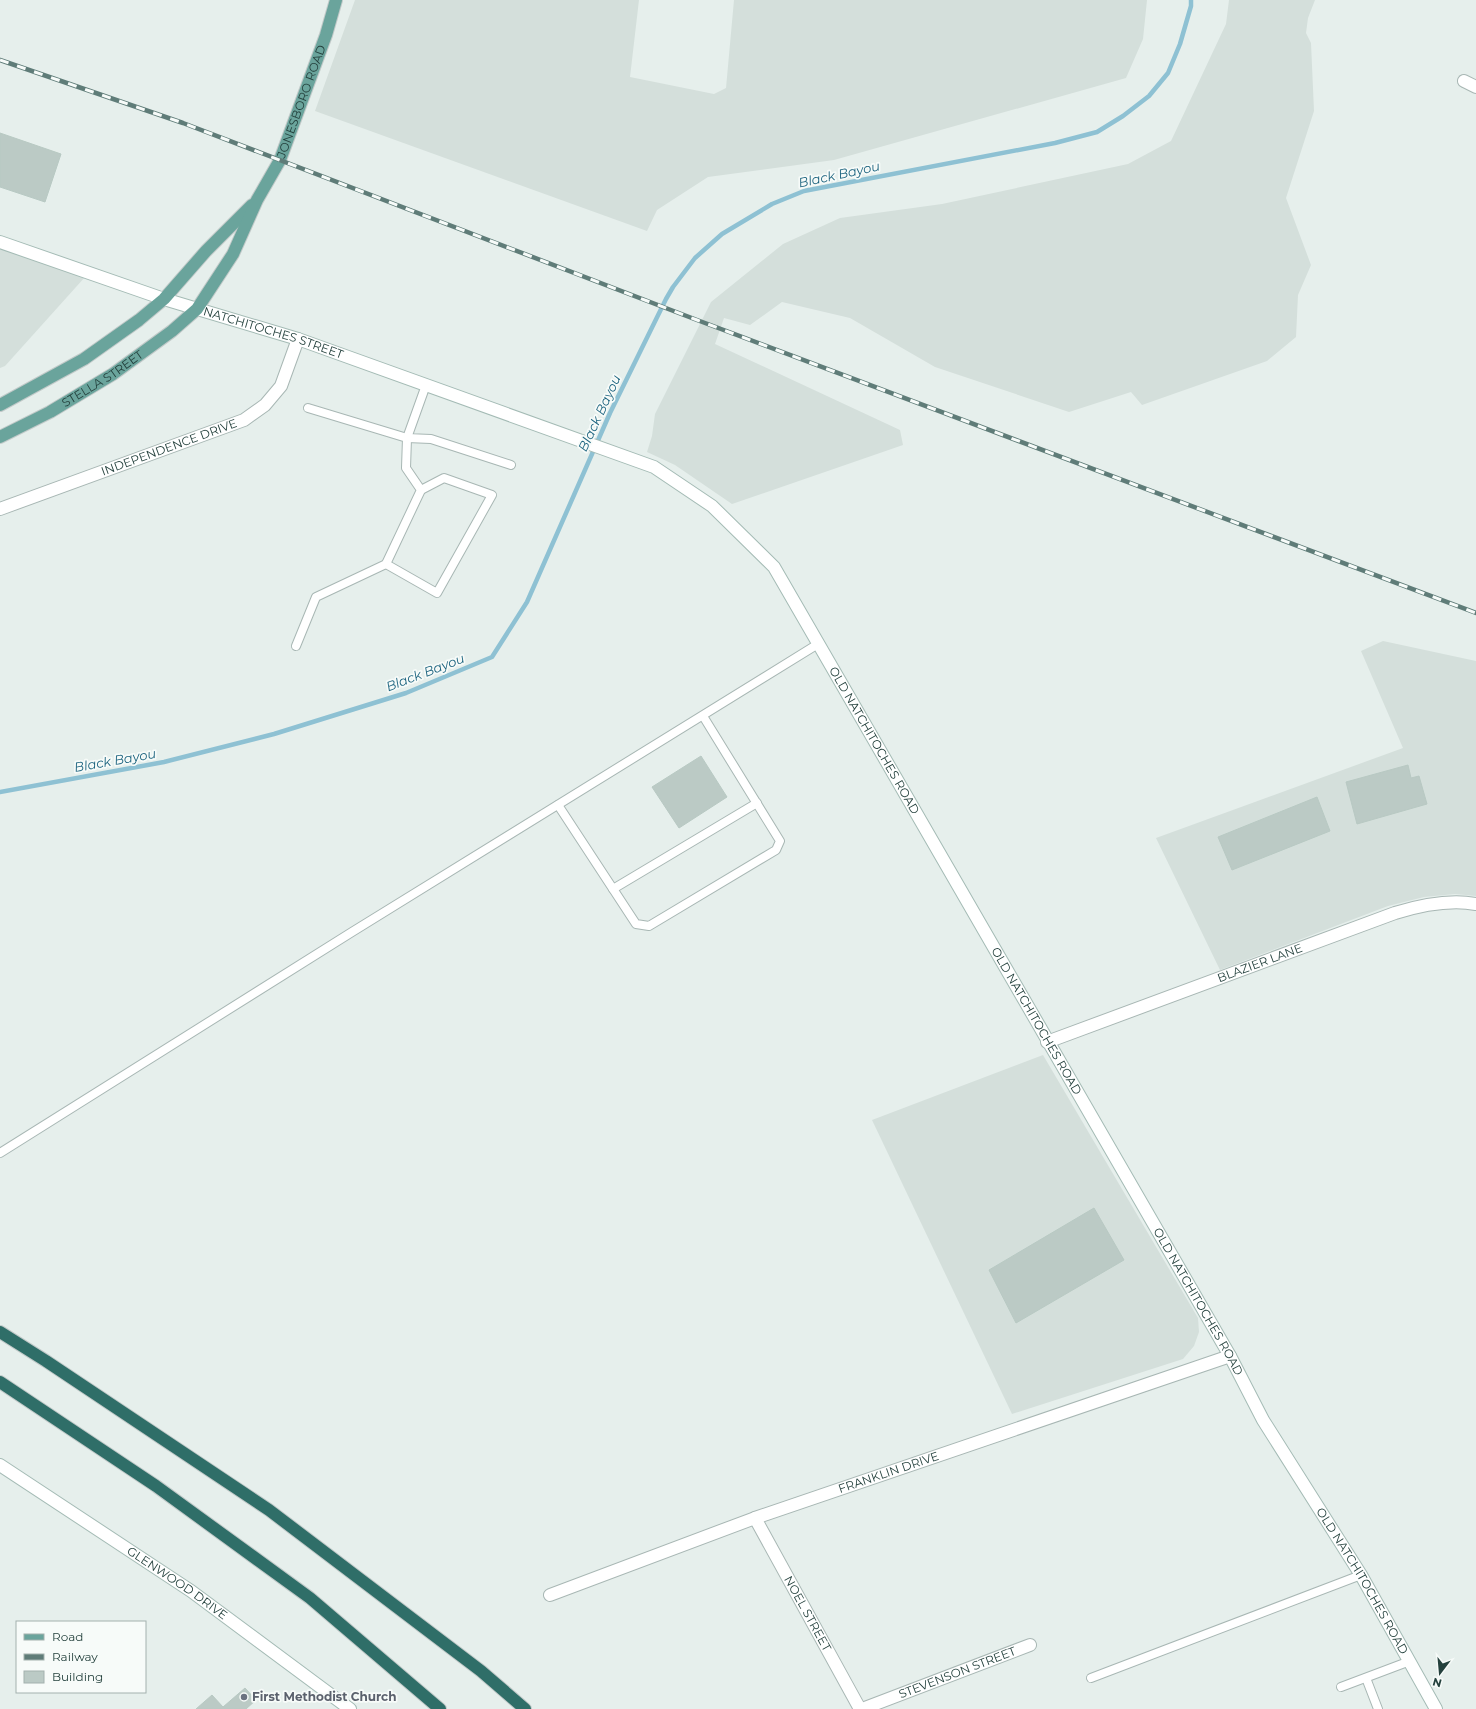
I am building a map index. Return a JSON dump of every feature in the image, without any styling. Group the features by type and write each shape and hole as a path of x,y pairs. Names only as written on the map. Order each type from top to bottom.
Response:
{"highway":[{"path":"0,1332 269,1510 481,1671 525,1709"},
{"path":"0,1382 156,1486 310,1598 440,1709"},
{"path":"0,1385 32,1402"}],"main road":[{"name":"JONESBORO ROAD","path":"197,309 233,254 257,200 280,160 326,35 336,0"},
{"name":"JONESBORO ROAD","path":"164,299 206,251 257,200"},
{"path":"0,405 84,359 139,320 164,299"},
{"name":"STELLA STREET","path":"0,437 50,412 113,374 172,331 197,309"}],"street":[{"path":"1464,81 1476,87"},
{"name":"NATCHITOCHES STREET","path":"0,242 164,299 298,339 545,427"},
{"name":"INDEPENDENCE DRIVE","path":"0,509 244,420 265,405 281,386 298,339"},
{"name":"OLD NATCHITOCHES ROAD","path":"545,427 654,467 712,506 774,568 1230,1356 1263,1420 1362,1575 1436,1709"},
{"name":"BLAZIER LANE","path":"1047,1042 1395,913 1420,906 1446,903 1476,904"},
{"name":"FRANKLIN DRIVE","path":"550,1595 755,1518 1230,1356"},
{"name":"GLENWOOD DRIVE","path":"0,1464 191,1590 350,1709"},
{"name":"NOEL STREET","path":"755,1518 861,1709"},
{"name":"STEVENSON STREET","path":"861,1709 1030,1645"}],"lane":[{"path":"421,490 406,468 407,438 426,385"},
{"path":"308,408 407,438 431,439 511,465"},
{"path":"296,646 316,597 386,564 421,490 444,478 492,495 437,592 386,564"},
{"path":"0,1153 818,644"},
{"path":"558,805 636,924 649,926 776,850 780,841 703,716"},
{"path":"613,889 757,803"},
{"path":"1092,1678 1362,1575"},
{"path":"1341,1687 1410,1661"},
{"path":"1366,1678 1378,1709"}],"shaded area":[{"path":"355,0 639,0 630,77 714,94 726,88 734,0 1147,0 1143,39 1126,78 834,160 708,177 657,210 647,231 315,111"},
{"path":"1229,0 1315,0 1308,18 1306,33 1311,43 1314,111 1286,198 1311,265 1298,295 1296,337 1267,361 1142,405 1131,392 1069,412 935,367 850,318 782,302 750,325 724,318 715,344 900,430 903,445 732,504 675,465 647,452 652,436 655,414 711,302 783,244 840,218 942,204 1128,164 1171,141 1226,24"},
{"path":"0,248 85,277 5,366 0,368"},
{"path":"1383,641 1476,661 1476,896 1455,894 1424,897 1388,906 1220,970 1156,838 1403,748 1361,651"},
{"path":"1043,1055 1198,1318 1199,1332 1194,1346 1183,1359 1012,1414 872,1120"}],"building":[{"path":"0,133 61,154 45,202 0,187"},
{"path":"701,756 727,797 679,828 652,787"},
{"path":"1408,765 1411,778 1419,776 1427,804 1357,824 1346,782"},
{"path":"1317,797 1330,831 1232,870 1218,837"},
{"path":"1094,1208 1124,1260 1016,1323 989,1270"},
{"name":"First Methodist Church","path":"245,1688 256,1700 246,1709 196,1709 212,1695 223,1707"}],"waterway":[{"name":"Black Bayou","path":"0,792 164,762 274,734 406,693 492,657 527,602 610,413 666,299 673,287 695,258 722,234 772,204 804,191 1055,143 1097,132 1123,116 1149,96 1168,73 1180,44 1191,6 1191,0"}],"railway":[{"path":"0,60 183,123 697,320 1476,613"}],"place":[{"name":"First Methodist Church","path":"244,1697"}]}
